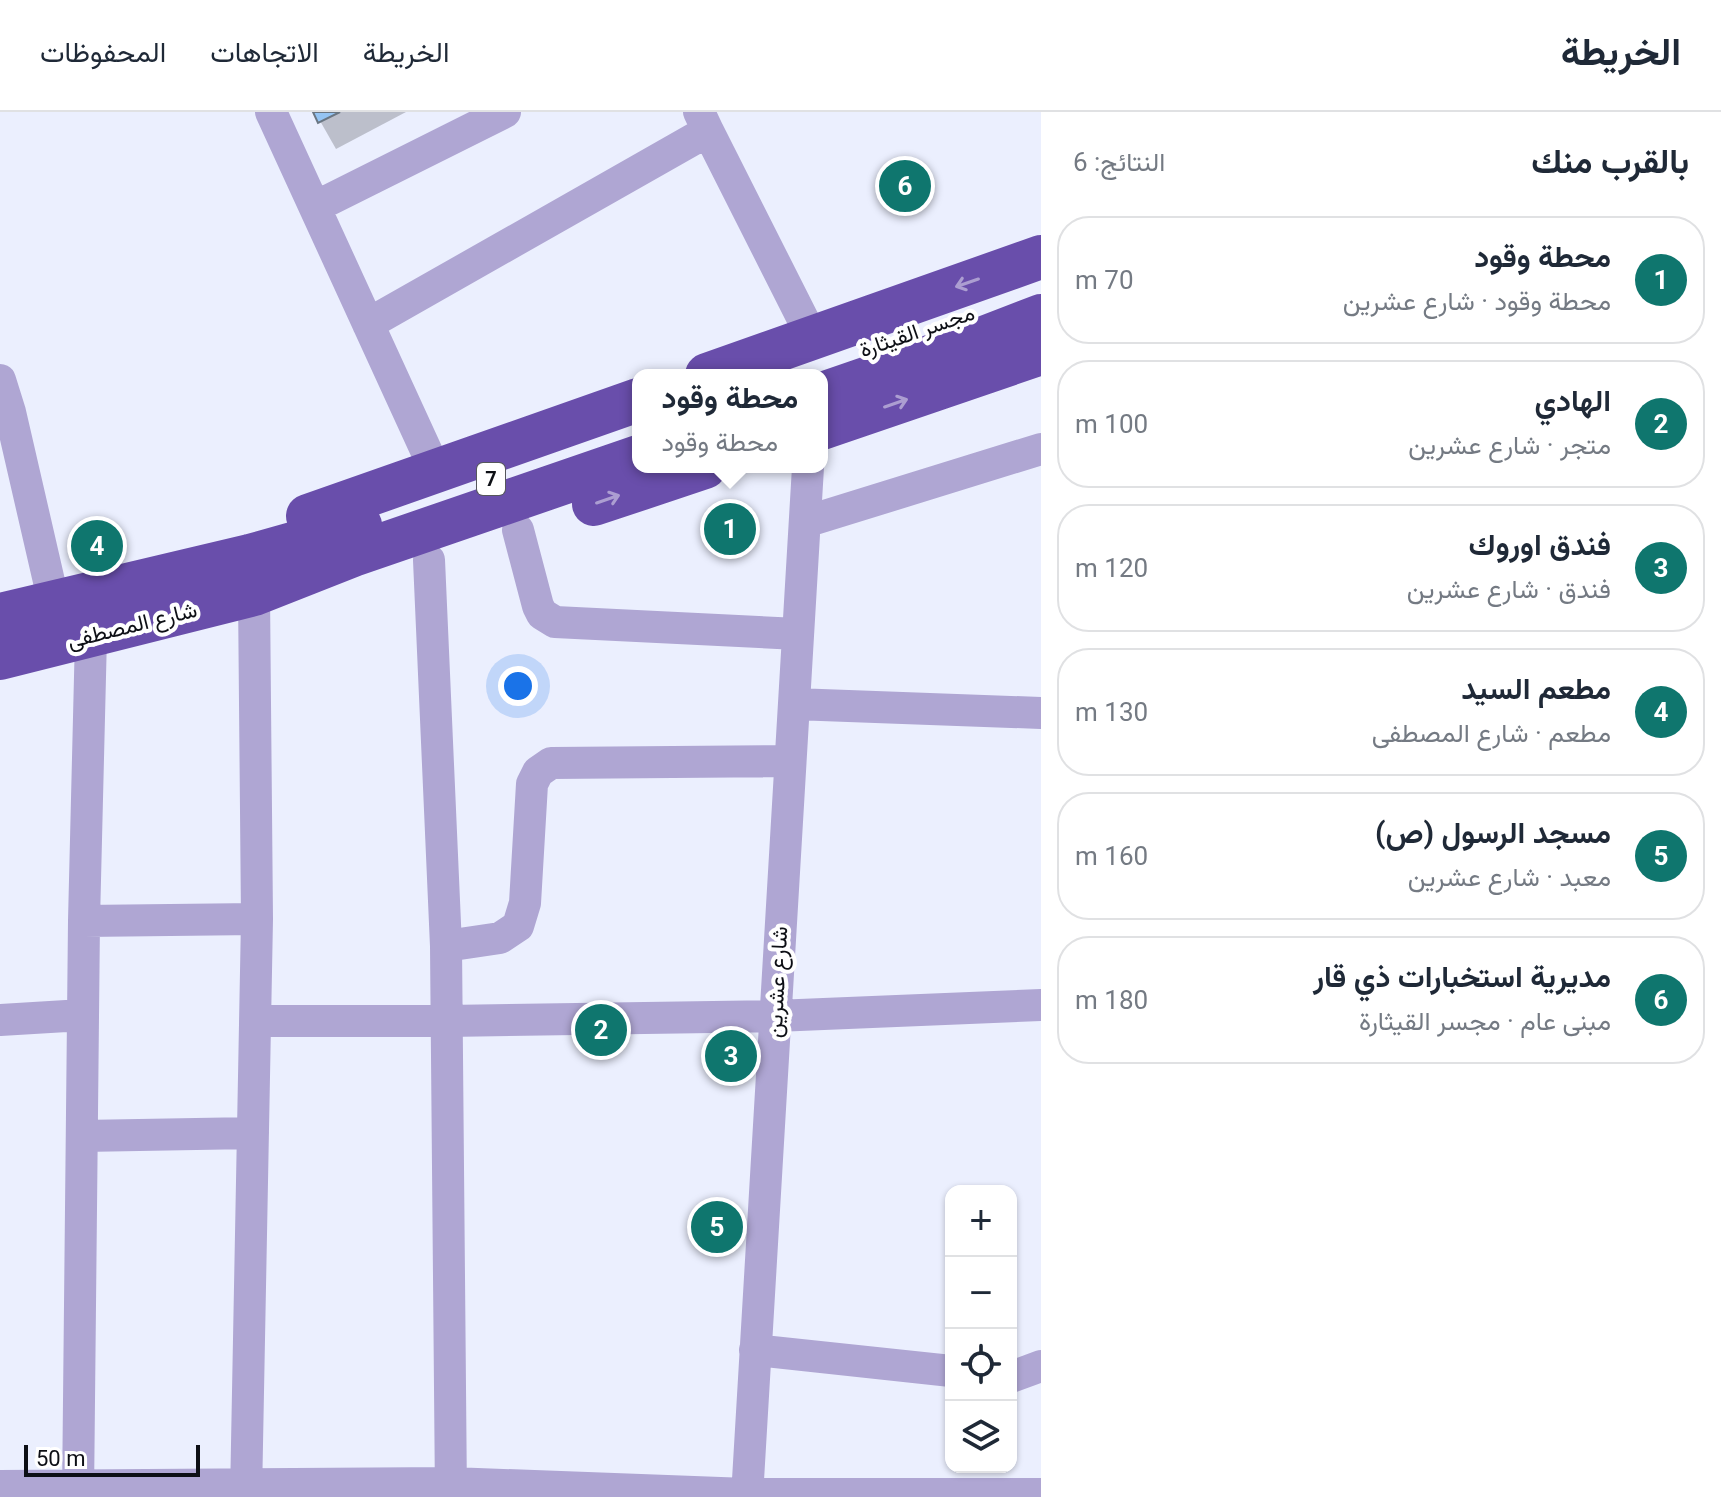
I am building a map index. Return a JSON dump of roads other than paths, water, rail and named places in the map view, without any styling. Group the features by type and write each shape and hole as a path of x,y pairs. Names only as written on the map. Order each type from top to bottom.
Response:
{"highway":[{"path":"724,369 1041,257"},
{"name":"مجسر القيثارة","path":"809,369 1041,286"},
{"name":"مجسر القيثارة","path":"828,392 1041,316"},
{"path":"828,426 1041,353"},
{"path":"154,578 253,541 318,512 632,402"},
{"name":"7","path":"259,592 348,543 632,430"},
{"name":"7","path":"154,578 250,556 348,543 632,459"},
{"path":"259,592 370,577 687,473"},
{"name":"شارع المصطفى","path":"0,615 154,578"},
{"name":"شارع المصطفى","path":"0,658 259,592"}],"street":[{"path":"271,112 436,472"},
{"path":"315,207 488,116"},
{"path":"368,324 706,118 812,337"},
{"path":"0,380 5,413 54,603"},
{"path":"805,522 1041,449"},
{"name":"شارع عشرين","path":"747,1495 808,473"},
{"path":"518,530 538,606 542,614 555,622 798,634"},
{"path":"429,560 446,946 451,1490"},
{"path":"246,1490 257,919 259,592"},
{"path":"78,1491 84,921 91,636"},
{"path":"794,704 1041,713"},
{"path":"446,946 500,938 518,926 525,903 532,784 538,772 551,763 790,761"},
{"path":"84,921 257,919"},
{"path":"255,1021 775,1016 1041,1005"},
{"path":"0,1020 83,1015"},
{"path":"82,1136 253,1133"},
{"path":"755,1350 945,1370"},
{"path":"1017,1375 1041,1366"},
{"path":"0,1486 78,1491 1041,1494"}],"place":[{"name":"مديرية استخبارات ذي قار","path":"905,186"},
{"name":"محطة وقود","path":"730,529"},
{"name":"مطعم السيد","path":"97,546"},
{"name":"الهادي","path":"601,1030"},
{"name":"فندق اوروك","path":"731,1056"},
{"name":"مسجد الرسول (ص)","path":"717,1227"}]}
